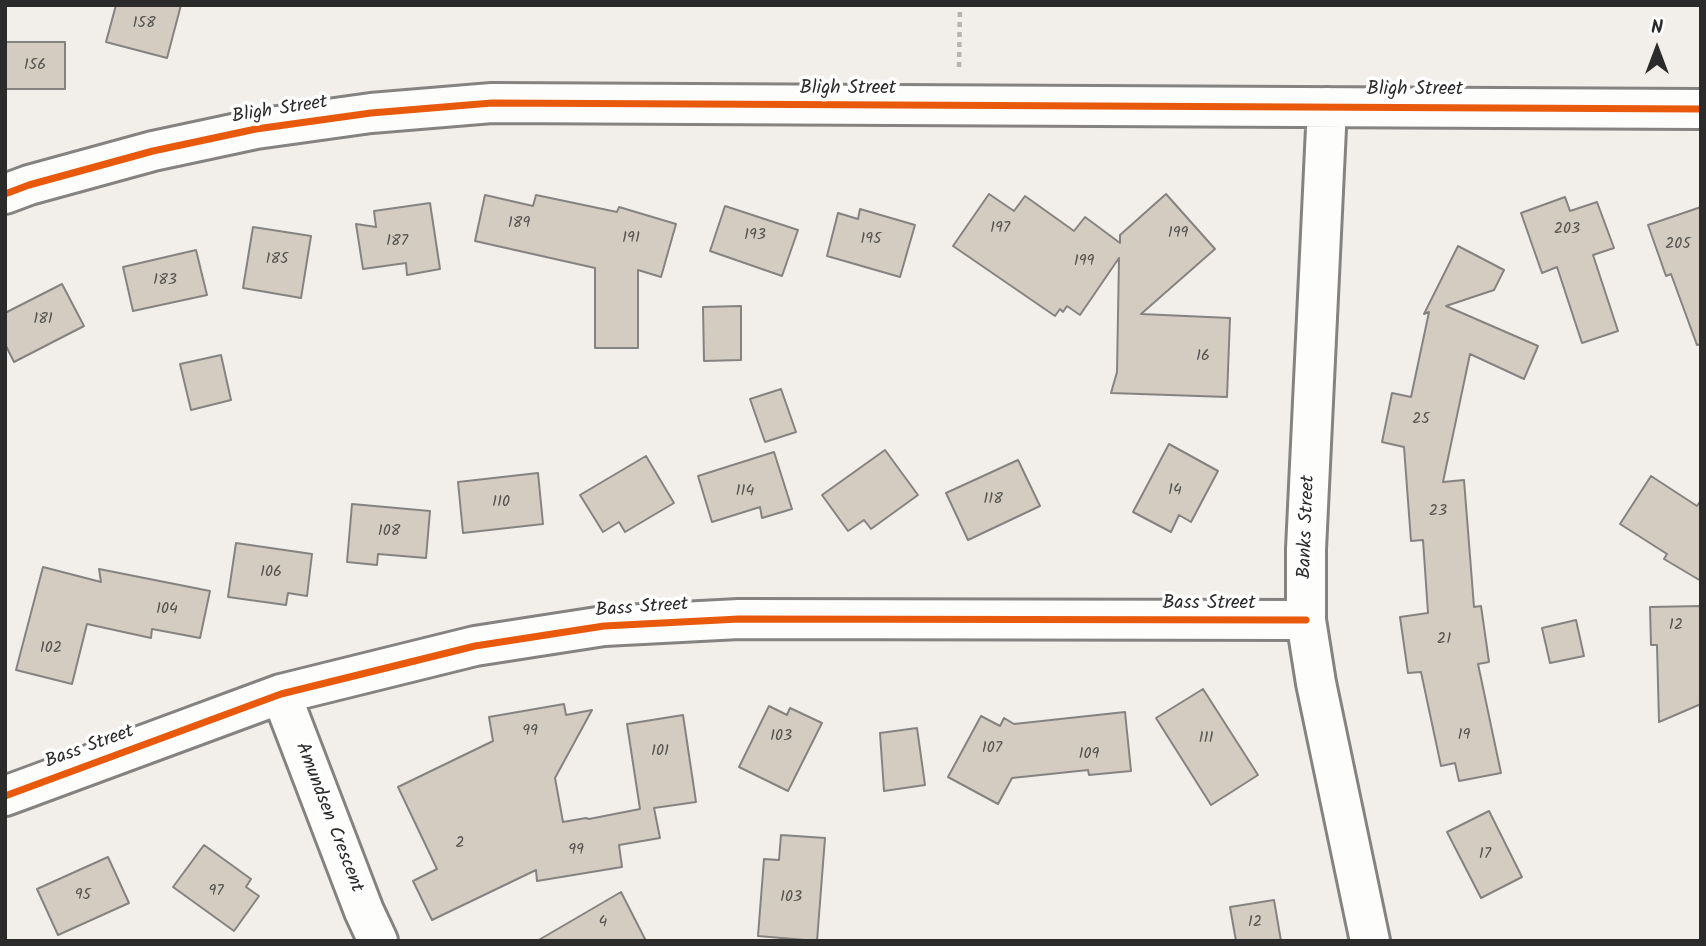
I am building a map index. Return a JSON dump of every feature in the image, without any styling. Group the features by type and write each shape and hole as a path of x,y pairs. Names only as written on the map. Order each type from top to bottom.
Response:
{"street":[{"name":"Bligh Street","path":"5,194 153,151 256,128 371,113 492,103 1701,109"},
{"name":"Banks Street","path":"1327,107 1306,549 1306,620 1316,683 1370,941"},
{"name":"Bass Street","path":"5,796 281,694 475,646 604,626 739,619 1306,620"},
{"name":"Amundsen Crescent","path":"281,694 378,941"}],"path":[{"path":"959,107 960,5"}],"building":[{"path":"116,5 181,5 167,58 106,42"},
{"path":"5,42 65,42 65,89 5,89"},
{"path":"989,194 1014,211 1025,196 1074,231 1085,217 1120,243 1120,235 1166,194 1215,249 1141,314 1230,318 1227,397 1111,393 1117,372 1119,258 1080,315 1067,306 1063,312 1060,309 1055,316 953,246"},
{"path":"485,195 533,206 536,195 617,212 619,207 676,224 661,277 638,270 638,348 595,348 595,268 475,241"},
{"path":"1565,197 1570,211 1597,202 1614,248 1593,255 1618,331 1582,343 1557,267 1542,273 1521,213"},
{"path":"430,203 440,269 407,275 406,263 363,269 356,224 376,227 374,211"},
{"path":"725,206 798,230 782,276 710,251"},
{"path":"1701,207 1701,344 1697,345 1671,274 1666,276 1648,225"},
{"path":"860,209 915,225 900,277 827,256 838,213 858,219"},
{"path":"253,227 311,236 301,298 243,288"},
{"path":"1458,246 1504,270 1494,290 1446,306 1538,346 1524,379 1470,354 1443,482 1464,480 1474,607 1481,606 1489,662 1478,664 1501,773 1459,781 1455,763 1441,766 1421,672 1408,673 1400,617 1428,613 1423,540 1411,541 1404,447 1382,442 1392,393 1411,397 1429,312 1424,314"},
{"path":"196,250 207,295 133,311 123,267"},
{"path":"62,284 84,326 14,362 5,344 5,313"},
{"path":"741,306 741,360 704,361 703,307"},
{"path":"221,355 231,400 191,410 180,364"},
{"path":"781,389 796,432 765,442 750,399"},
{"path":"1169,444 1218,471 1191,522 1179,515 1171,532 1133,512"},
{"path":"885,450 918,495 871,529 864,520 848,531 822,495"},
{"path":"774,452 792,509 762,518 760,507 712,522 698,476"},
{"path":"646,456 674,503 625,532 619,522 603,532 580,495"},
{"path":"1018,460 1040,506 968,540 946,493"},
{"path":"538,473 543,524 463,533 458,482"},
{"path":"1651,476 1697,506 1701,500 1701,581 1664,559 1667,554 1620,524"},
{"path":"352,504 430,511 426,558 378,554 377,565 347,562"},
{"path":"236,543 312,554 307,596 288,593 286,605 228,597"},
{"path":"43,567 101,582 99,569 210,591 200,638 152,629 151,638 87,624 72,684 16,670"},
{"path":"1701,606 1701,704 1659,722 1657,645 1651,645 1650,607"},
{"path":"1576,620 1584,656 1550,663 1542,628"},
{"path":"1203,689 1258,775 1211,805 1156,718"},
{"path":"564,704 566,715 592,710 555,778 563,822 640,809 627,724 683,715 696,802 654,808 660,838 619,845 622,867 537,881 536,870 432,920 413,881 437,869 398,787 493,741 489,717"},
{"path":"769,706 787,715 790,708 822,723 788,791 739,767"},
{"path":"1125,712 1131,771 1089,775 1088,770 1012,778 998,804 948,777 981,716 1000,726 1004,718 1014,724"},
{"path":"917,728 925,785 884,791 880,733"},
{"path":"1489,811 1522,877 1481,898 1447,832"},
{"path":"781,835 825,838 817,941 758,936 764,859 779,860"},
{"path":"204,845 251,879 246,887 259,896 234,931 173,887"},
{"path":"108,857 129,903 58,935 37,889"},
{"path":"621,892 646,941 537,941"},
{"path":"1274,900 1281,941 1236,941 1230,907"}],"cycle path":[{"path":"5,194 153,151 256,129 371,113 492,103 1701,109"},
{"path":"5,796 281,694 475,646 604,626 739,619 1306,620"}]}
